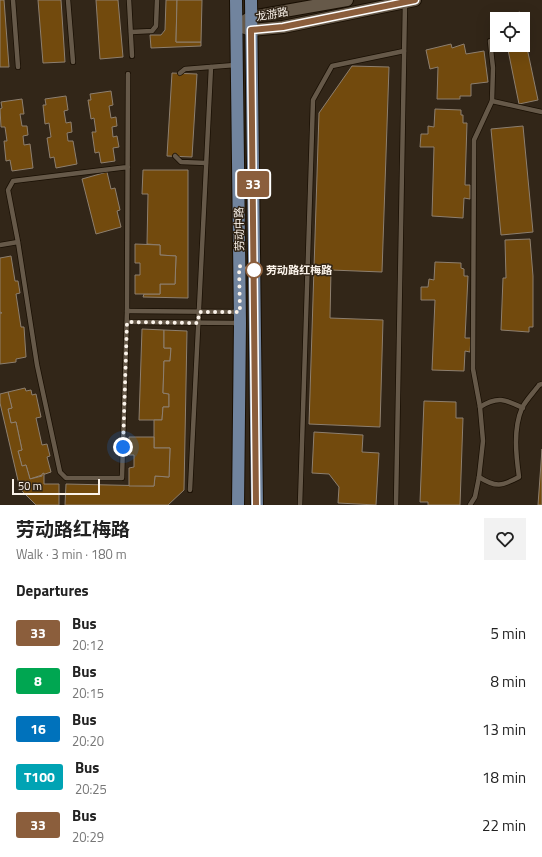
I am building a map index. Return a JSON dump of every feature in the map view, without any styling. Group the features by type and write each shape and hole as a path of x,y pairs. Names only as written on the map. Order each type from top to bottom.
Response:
{"main road":[{"name":"劳动中路","path":"236,0 240,318 238,505"},
{"name":"劳动中路","path":"251,0 256,505"},
{"name":"龙游路","path":"237,25 251,17 347,0"},
{"name":"龙游路","path":"237,25 251,30 283,27 410,1"}],"lane":[{"path":"13,0 18,67"},
{"path":"68,0 72,62"},
{"path":"129,0 132,56"},
{"path":"131,32 152,31 156,26 157,0"},
{"path":"396,505 404,51 410,1"},
{"path":"300,505 313,100 332,66 404,51"},
{"path":"470,505 475,497 483,441 480,407 472,369 474,140 492,102 493,68 491,52"},
{"path":"180,73 185,69 237,65"},
{"path":"190,490 211,67"},
{"path":"128,74 128,166 127,322 122,478 66,478 60,472 37,365 18,242 8,190 13,181 128,166"},
{"path":"492,102 542,112"},
{"path":"175,156 181,162 206,163"},
{"path":"0,245 18,242"},
{"path":"127,311 199,312 240,318"},
{"path":"127,322 198,323 240,318"},
{"path":"479,477 490,483 503,485 519,477 516,450 518,423 522,408 539,385 542,384"},
{"path":"480,407 490,401 507,400 522,408"}],"building":[{"path":"0,0 4,0 9,67 0,67"},
{"path":"38,0 61,0 65,62 43,63"},
{"path":"96,0 118,0 123,57 100,59"},
{"path":"166,0 177,0 176,42 201,42 201,46 151,48 150,35 161,35 165,30"},
{"path":"177,0 202,0 201,42 176,42"},
{"path":"451,44 452,48 464,44 466,54 484,51 488,82 471,84 471,96 460,96 460,99 437,99 438,67 430,69 426,50"},
{"path":"508,52 528,52 538,100 519,104"},
{"path":"352,66 389,67 382,272 331,270 330,318 383,320 380,427 309,424 319,113"},
{"path":"172,73 197,74 192,157 167,156"},
{"path":"111,91 113,105 109,106 111,118 116,117 117,126 112,127 113,137 117,136 119,147 113,148 115,161 101,163 99,152 95,153 92,132 96,132 94,118 91,119 88,100 91,100 90,94"},
{"path":"66,96 68,110 64,111 66,123 71,122 72,132 67,133 68,141 73,141 77,164 56,168 54,157 50,158 47,138 51,137 49,123 45,124 43,105 46,105 45,99"},
{"path":"22,99 24,114 20,114 22,126 27,126 28,135 23,136 24,145 30,144 33,168 12,171 10,160 6,161 4,141 7,141 5,127 1,127 0,109 2,108 1,102"},
{"path":"435,109 461,110 461,115 463,115 463,123 467,123 465,185 470,185 470,199 464,198 463,218 432,216 434,147 420,147 421,134 428,134 428,126 434,127"},
{"path":"523,126 533,232 501,235 491,129"},
{"path":"143,170 188,170 188,298 143,297 144,294 160,294 160,284 175,284 176,256 160,255 160,245 147,244 148,194 142,194"},
{"path":"107,172 111,189 115,188 120,210 117,211 121,227 96,234 82,179"},
{"path":"530,239 533,276 533,327 529,327 529,332 501,330 503,278 506,278 505,240"},
{"path":"135,244 160,245 160,255 176,256 175,284 160,284 160,294 135,294 135,275 140,275 140,263 135,263"},
{"path":"11,256 15,281 18,281 20,293 16,294 21,327 24,327 26,357 16,359 16,362 0,364 0,313 2,313 0,312 0,258"},
{"path":"435,262 461,263 461,268 464,269 464,276 468,276 465,338 471,338 470,352 465,351 464,371 432,370 435,300 421,300 421,287 428,287 429,279 434,280"},
{"path":"142,329 164,330 164,348 171,348 170,361 164,361 163,393 169,394 169,407 163,407 162,420 139,420"},
{"path":"164,330 187,331 184,490 168,505 65,505 66,484 154,486 155,476 169,477 170,448 154,448 154,420 162,420 163,407 169,407 169,394 163,393 164,361 170,361 171,348 164,348"},
{"path":"25,388 26,391 31,390 32,395 36,394 41,417 36,418 42,445 47,444 50,456 47,457 51,472 30,479 26,465 22,466 18,451 22,450 16,422 11,423 8,409 12,408 8,392"},
{"path":"8,392 12,408 8,409 11,423 16,422 22,450 18,451 22,466 26,465 30,479 42,476 44,473 44,484 59,484 59,505 36,505 20,489 0,403 0,394"},
{"path":"424,401 456,402 456,418 463,418 460,505 428,505 428,502 420,502"},
{"path":"314,432 363,435 362,452 379,453 376,505 338,503 339,487 329,474 312,473"},
{"path":"129,437 154,437 154,448 170,448 169,477 155,476 154,486 129,486 129,468 134,467 134,455 129,455"},
{"path":"542,449 542,505 538,505"}],"bus line":[{"name":"33","path":"256,505 251,30 283,27 415,0"}],"place":[{"name":"劳动路红梅路","path":"254,270"}],"route":[{"path":"123,447 127,322 198,323 199,312 240,312 239,266 254,270"}]}
